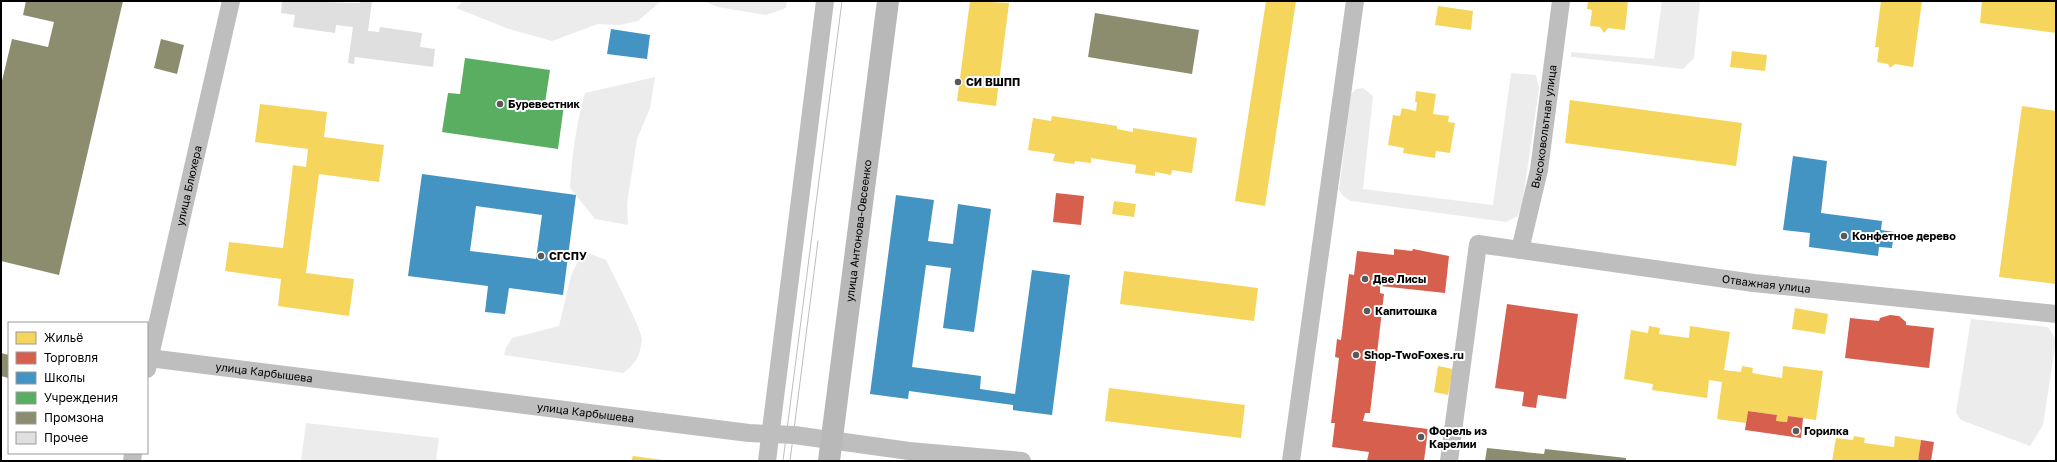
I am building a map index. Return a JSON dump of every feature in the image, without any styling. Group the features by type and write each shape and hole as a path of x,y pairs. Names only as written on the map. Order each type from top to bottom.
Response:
{"main road":[{"name":"улица Антонова-Овсеенко","path":"831,451 888,1"}],"street":[{"name":"улица Блюхера","path":"148,364 231,1"},
{"path":"767,461 825,1"},
{"path":"1291,461 1355,1"},
{"name":"Высоковольтная улица","path":"1520,250 1539,170 1561,1"},
{"name":"Отважная улица","path":"1449,461 1478,244 1754,282 2056,314"},
{"name":"улица Карбышева","path":"148,364 770,435 794,435 831,451 909,451 1022,461"}],"shaded area":[{"path":"463,1 661,1 638,21 619,25 598,24 552,41 509,29 456,8"},
{"path":"703,1 787,1 786,8 766,15 718,7"},
{"path":"1662,1 1700,1 1694,58 1683,69 1571,57 1571,52 1654,59"},
{"path":"1511,73 1536,75 1539,88 1522,206 1518,216 1506,222 1351,201 1343,196 1339,190 1351,94 1356,89 1363,88 1373,96 1363,189 1493,205"},
{"path":"655,77 650,108 637,139 627,204 628,225 595,219 570,188 575,140 585,93"},
{"path":"583,251 606,260 632,313 642,339 639,355 634,363 623,373 504,355 512,338 559,326 571,276"},
{"path":"1971,319 2048,327 2056,340 2043,425 2030,446 1961,420 1956,413"},
{"path":"306,423 439,438 436,461 301,461"}],"building: Жильё":[{"path":"970,1 1009,3 996,106 957,101"},
{"path":"1266,1 1296,1 1265,206 1235,201"},
{"path":"1588,1 1628,1 1625,30 1608,28 1604,33 1600,27 1590,26 1592,10 1587,9"},
{"path":"1881,1 1922,1 1913,67 1895,64 1890,68 1888,64 1877,62 1879,47 1875,47"},
{"path":"1982,1 2056,1 2056,33 1980,23"},
{"path":"1438,6 1473,11 1471,30 1435,25"},
{"path":"1732,51 1767,55 1765,71 1730,67"},
{"path":"1416,91 1436,94 1433,114 1449,116 1448,122 1455,123 1450,153 1436,151 1435,158 1403,153 1404,148 1388,145 1393,115 1400,116 1402,108 1416,111"},
{"path":"1570,100 1742,123 1736,166 1565,143"},
{"path":"260,104 327,112 324,137 384,145 379,182 319,174 306,273 354,279 349,316 278,306 281,279 225,271 229,242 283,248 293,165 306,167 308,149 255,142"},
{"path":"2022,106 2056,111 2056,284 1999,277"},
{"path":"1052,116 1117,126 1117,129 1133,132 1133,128 1197,138 1192,173 1172,170 1171,175 1155,172 1155,176 1135,173 1136,165 1091,158 1091,163 1075,161 1074,164 1053,161 1055,154 1028,150 1033,118 1051,121"},
{"path":"1114,201 1136,204 1134,217 1112,214"},
{"path":"1124,271 1258,288 1254,321 1120,304"},
{"path":"1795,308 1828,314 1825,334 1792,329"},
{"path":"1649,326 1660,328 1659,334 1689,338 1690,326 1730,332 1724,370 1741,372 1742,366 1753,368 1752,373 1782,378 1783,366 1823,371 1816,420 1788,416 1787,422 1776,421 1777,415 1748,411 1746,423 1717,419 1722,382 1709,380 1707,398 1652,390 1653,384 1624,379 1631,330 1648,333"},
{"path":"1438,366 1453,369 1448,395 1434,392"},
{"path":"1109,388 1245,405 1241,438 1105,421"},
{"path":"1854,436 1865,438 1864,443 1894,447 1895,436 1921,440 1918,461 1832,461 1836,438 1853,440"},
{"path":"633,456 663,460 663,461 631,461"}],"building: Торговля":[{"path":"1056,193 1084,196 1081,225 1053,222"},
{"name":"Shop-TwoFoxes.ru","path":"1394,249 1412,251 1413,249 1449,256 1445,293 1380,286 1380,293 1384,294 1370,413 1365,413 1363,421 1428,429 1424,461 1367,461 1369,452 1332,447 1335,423 1331,423 1339,358 1335,357 1337,339 1341,340 1349,274 1354,275 1357,251 1394,255"},
{"path":"1507,304 1578,314 1566,399 1538,395 1536,408 1522,406 1524,392 1495,388"},
{"path":"1890,315 1899,316 1906,322 1906,325 1934,328 1929,368 1845,358 1850,318 1879,321 1880,318"},
{"path":"1748,411 1777,415 1776,421 1787,422 1788,416 1803,418 1801,438 1745,430"},
{"path":"1921,440 1934,442 1931,461 1918,461"}],"building: Школы":[{"path":"611,29 650,35 647,59 607,54"},
{"path":"1793,156 1827,161 1821,213 1882,221 1881,230 1894,232 1892,248 1879,247 1878,256 1809,247 1810,233 1783,230"},
{"path":"422,174 576,195 563,295 509,288 505,314 485,312 488,286 408,276","holes":["476,206 542,215 536,259 470,251"]},
{"path":"896,195 934,200 928,241 953,244 958,204 991,209 974,332 943,328 951,268 926,265 912,367 981,376 980,389 1015,394 1032,270 1070,275 1052,415 1013,410 1013,405 909,391 908,399 870,394"}],"building: Учреждения":[{"name":"Буревестник","path":"465,58 550,70 545,103 564,105 558,149 442,132 448,93 460,94"}],"building: Промзона":[{"path":"26,1 123,1 59,275 1,261 1,85 12,39 48,47 54,22 23,15"},
{"path":"1095,13 1199,30 1192,74 1088,57"},
{"path":"161,39 184,45 177,74 154,68"},
{"path":"1,353 8,355 8,378 1,376"},
{"path":"1487,448 1544,454 1545,449 1626,458 1626,461 1485,461"}],"building: Прочее":[{"path":"282,1 360,3 360,1 372,1 368,31 379,32 380,27 422,33 420,47 435,49 433,67 355,57 354,64 348,63 353,27 336,25 335,33 293,27 295,15 281,13"}],"tram line":[{"path":"783,461 842,1"},
{"path":"790,461 818,241"}],"place":[{"name":"СИ ВШПП","path":"958,82"},
{"name":"Буревестник","path":"500,104"},
{"name":"Конфетное дерево","path":"1844,236"},
{"name":"СГСПУ","path":"541,256"},
{"name":"Две Лисы","path":"1365,279"},
{"name":"Капитошка","path":"1367,311"},
{"name":"Shop-TwoFoxes.ru","path":"1356,355"},
{"name":"Горилка","path":"1796,431"},
{"name":"Форель из Карелии","path":"1421,437"}]}
